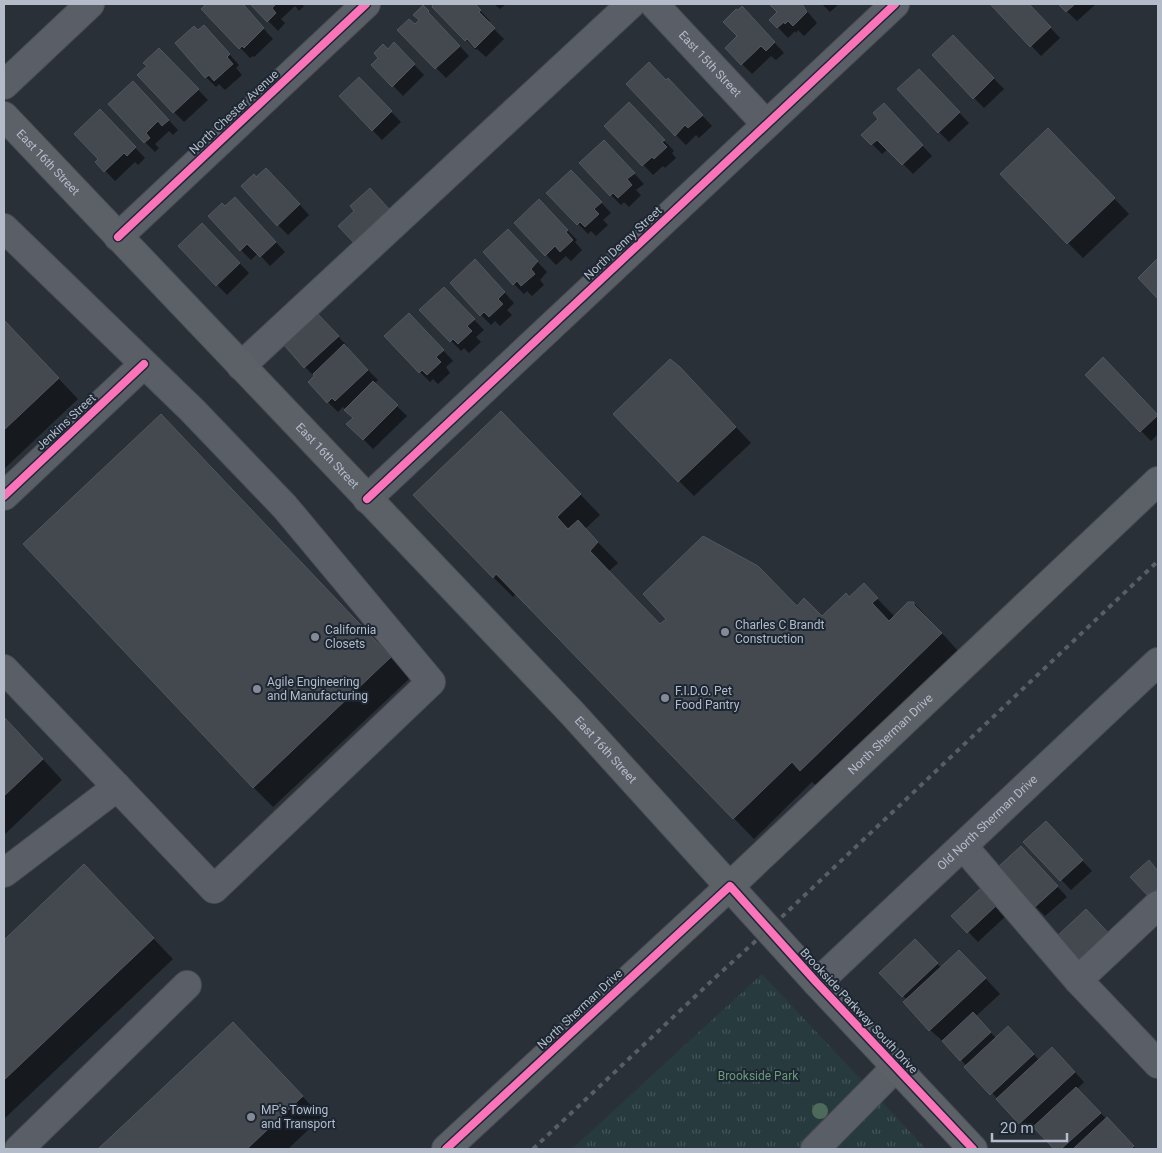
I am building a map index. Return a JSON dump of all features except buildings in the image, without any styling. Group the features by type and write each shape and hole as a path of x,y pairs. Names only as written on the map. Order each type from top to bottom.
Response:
{"main road":[{"name":"East 16th Street","path":"4,116 573,714 730,886"},
{"name":"North Sherman Drive","path":"446,1149 730,886 1158,481"},
{"name":"Brookside Parkway South Drive","path":"730,886 816,983 973,1149"}],"street":[{"path":"4,85 90,4"},
{"name":"North Chester Avenue","path":"118,237 366,4"},
{"path":"241,366 631,4"},
{"name":"East 15th Street","path":"654,4 766,124"},
{"name":"North Denny Street","path":"368,499 894,4"},
{"path":"4,228 192,410 285,506 431,682 214,889 4,669"},
{"name":"Jenkins Street","path":"4,496 144,364"},
{"name":"Old North Sherman Drive","path":"816,983 1158,662"},
{"path":"4,873 117,788"},
{"path":"963,846 1078,980 1158,1064"},
{"path":"1078,980 1158,905"},
{"path":"19,1149 187,985"},
{"path":"815,1149 896,1067"}],"green space":[{"name":"Brookside Park","path":"762,974 926,1149 572,1149"},
{"path":"664,1140 677,1149 656,1149"}],"railway":[{"path":"533,1149 1158,561"}],"cycle path":[{"path":"118,237 366,4"},
{"path":"367,499 895,4"},
{"path":"4,496 144,364"},
{"path":"446,1149 730,886 817,983 973,1149"}],"place":[{"name":"Charles C Brandt Construction","path":"725,632"},
{"name":"California Closets","path":"315,637"},
{"name":"Agile Engineering and Manufacturing","path":"257,689"},
{"name":"F.I.D.O. Pet Food Pantry","path":"665,698"},
{"name":"MP's Towing and Transport","path":"251,1117"}]}
